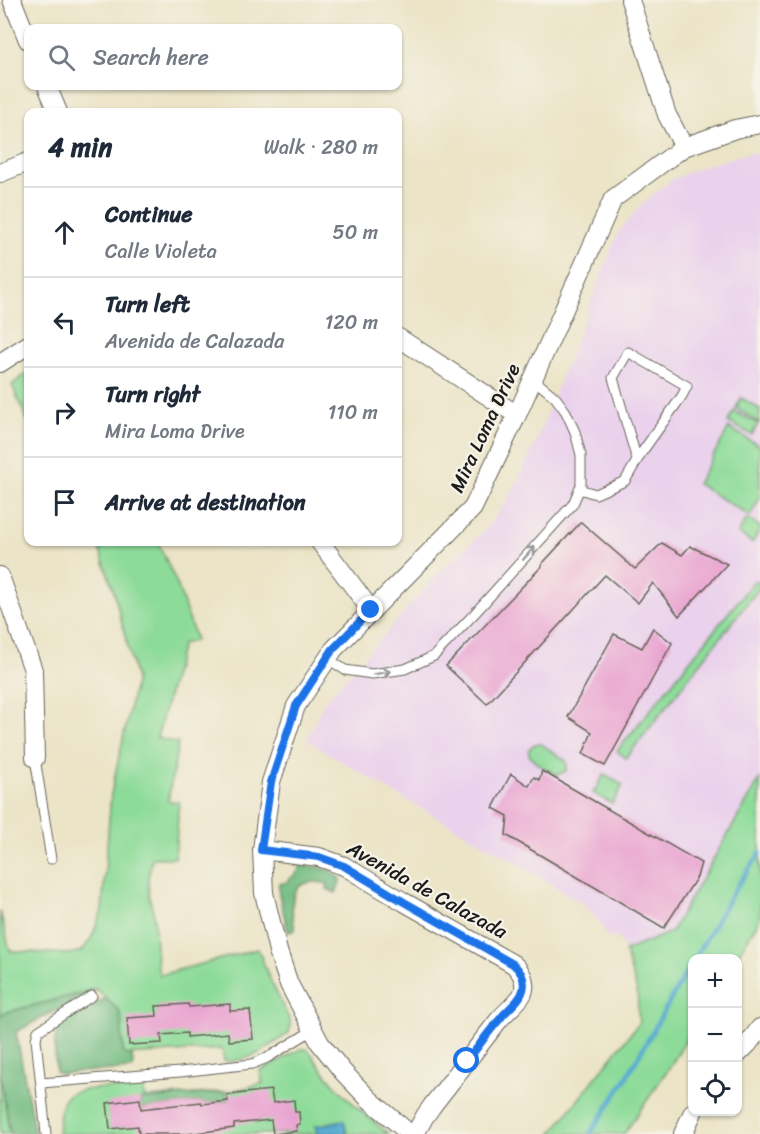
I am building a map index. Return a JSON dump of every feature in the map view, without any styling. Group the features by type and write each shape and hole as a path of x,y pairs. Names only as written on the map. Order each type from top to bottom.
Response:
{"street":[{"path":"12,0 24,30"},
{"path":"630,0 667,115 684,147"},
{"path":"49,90 56,108"},
{"name":"Mira Loma Drive","path":"410,1134 369,1099 320,1043 289,984 278,951 264,893 261,850 271,782 296,706 333,649 473,508 613,199 684,147 735,129 760,124"},
{"path":"0,173 24,164"},
{"path":"402,340 517,415"},
{"path":"0,363 24,348"},
{"path":"323,546 371,610"},
{"path":"0,576 33,670 35,758"},
{"name":"Avenida de Calazada","path":"261,850 319,857 344,866 513,964 522,972 523,992 432,1106 416,1134"},
{"path":"742,1050 760,1028"},
{"path":"683,1134 691,1116"}],"lane":[{"path":"579,489 596,494 625,481 687,386 628,352 613,378 637,460"},
{"path":"327,658 345,670 372,674 405,669 434,656 573,504 581,485 581,455 575,432 566,412 555,397 533,379"},
{"path":"35,758 51,859"},
{"path":"46,1134 36,1039 38,1031 92,996"},
{"path":"41,1083 252,1064 267,1058 313,1030"}],"shaded area":[{"path":"753,152 760,157 760,779 671,932 625,951 617,936 608,939 602,926 585,905 307,740 323,704 438,574 486,529 507,501 534,447 618,233 650,197 673,179 707,165"}],"green space":[{"path":"24,375 24,413 12,385"},
{"path":"741,398 760,409 759,423 736,408"},
{"path":"734,411 758,424 752,435 728,422"},
{"path":"729,428 760,446 760,498 750,516 697,484"},
{"path":"747,518 760,527 752,543 738,533"},
{"path":"98,546 160,546 177,584 196,640 182,644 157,738 178,743 168,801 179,802 175,858 152,858 148,879 149,896 154,915 157,964 160,975 258,949 290,1021 290,1028 289,1033 251,1057 224,1061 222,1049 126,1055 123,1052 121,1015 96,989 0,1014 0,911 10,951 69,954 82,951 91,939 102,911 111,794 136,679 114,592"},
{"path":"755,580 760,587 626,758 617,751"},
{"path":"535,744 541,744 566,761 566,771 557,775 535,762 529,753 530,748"},
{"path":"604,775 623,785 612,804 593,793"},
{"path":"760,779 760,919 738,954 688,954 688,1037 624,1134 551,1134 639,1023 637,991 625,951 671,932"},
{"path":"299,866 327,870 341,879 336,893 327,889 328,884 315,882 299,887 295,892 292,909 295,930 288,932 279,894 279,883 285,883 298,872"},
{"path":"96,989 16,1032 35,1134 10,1134 0,1073 0,1014"},
{"path":"105,998 121,1015 123,1051 126,1055 132,1055 132,1069 60,1074 56,1072 55,1044 58,1030 73,1017"},
{"path":"301,1049 310,1052 346,1096 389,1134 58,1134 62,1104 71,1093 90,1089 141,1087 145,1098 233,1091 263,1083 260,1071"},
{"path":"0,1073 10,1134 0,1134"},
{"path":"225,1092 228,1101 141,1109 140,1099"}],"water":[{"path":"344,1120 347,1134 317,1134 315,1126"}],"building":[{"path":"581,522 635,569 662,543 682,555 690,546 727,564 679,616 653,583 638,603 605,575 487,704 446,666"},
{"path":"653,628 672,643 605,766 583,754 592,732 568,717 614,634 642,648"},
{"path":"542,771 701,863 697,877 664,928 506,835 508,816 493,808 511,774 529,786 534,777 539,780"},
{"path":"188,1004 189,1007 230,1004 230,1011 250,1010 253,1039 229,1041 228,1033 187,1037 187,1033 161,1035 162,1043 129,1045 127,1018 157,1016 156,1006"},
{"path":"271,1090 273,1103 294,1100 295,1112 299,1112 300,1124 296,1125 297,1131 273,1134 271,1120 234,1124 234,1128 187,1134 139,1134 138,1126 110,1129 107,1103 140,1099 141,1109 228,1101 227,1095"}],"waterway":[{"path":"697,954 733,892 760,853"},
{"path":"590,1134 624,1082 688,969"}],"route":[{"path":"371,610 333,649 296,706 271,782 261,850 319,857 344,866 513,964 522,972 523,992 467,1061"}]}
